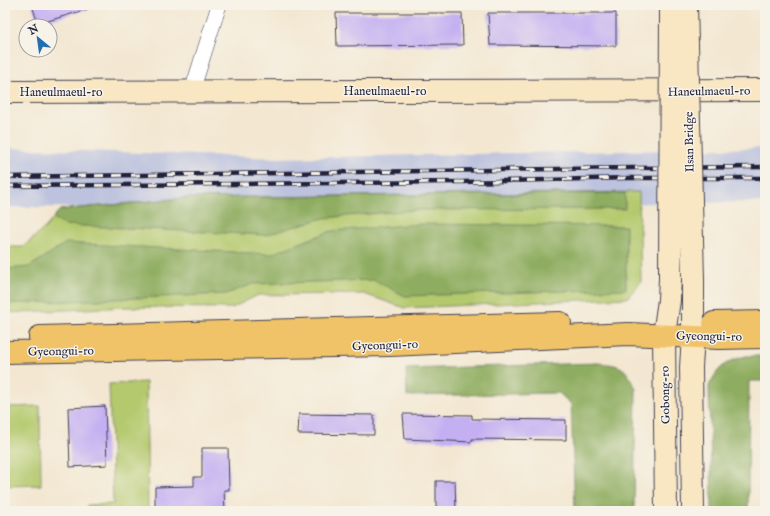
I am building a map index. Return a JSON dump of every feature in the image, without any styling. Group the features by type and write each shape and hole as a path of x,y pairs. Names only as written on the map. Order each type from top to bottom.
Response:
{"main road":[{"name":"Ilsan Bridge","path":"670,279 671,5"},
{"name":"Ilsan Bridge","path":"686,5 693,329"},
{"name":"Haneulmaeul-ro","path":"5,92 765,90"},
{"name":"Gobong-ro","path":"666,511 665,328 670,279"},
{"name":"Gyeongui-ro","path":"5,338 620,321 665,328 693,329 765,337"},
{"name":"Gyeongui-ro","path":"693,329 765,322"},
{"name":"Gyeongui-ro","path":"5,352 390,345 628,334 665,328"},
{"path":"693,329 691,367 693,511"}],"street":[{"path":"192,91 219,5"}],"shaded area":[{"path":"5,148 278,158 765,148 765,202 168,208 5,207"}],"green space":[{"path":"639,192 641,282 627,298 405,308 364,294 258,295 232,308 125,307 5,313 5,247 23,247 46,227 60,210 184,198"},
{"path":"625,193 625,209 414,210 324,218 265,235 64,225 53,218 60,210 184,198"},
{"path":"420,224 626,226 626,289 405,296 374,280 253,284 226,294 5,304 5,269 29,267 66,243 271,254 331,231"},
{"path":"746,356 765,356 765,381 749,381 748,511 712,511 709,386 723,366 733,360"},
{"path":"597,363 621,368 629,375 636,389 634,511 575,511 571,404 559,393 407,396 406,369"},
{"path":"146,382 148,511 87,511 87,505 113,504 109,384"},
{"path":"40,406 41,485 5,486 5,407"}],"building":[{"path":"32,5 90,5 91,8 58,18 36,18"},
{"path":"336,13 462,13 463,45 337,46"},
{"path":"488,13 616,13 616,46 490,45"},
{"path":"105,406 107,465 70,467 68,408"},
{"path":"299,414 374,415 374,435 298,434"},
{"path":"403,414 472,415 472,419 566,420 566,440 472,439 472,442 405,439"},
{"path":"202,448 228,448 229,490 224,490 225,511 155,511 155,487 194,486 194,477 202,477"},
{"path":"436,481 455,481 456,511 436,511"}],"railway":[{"path":"5,177 765,167"},
{"path":"5,186 462,182 629,178 765,178"}]}
